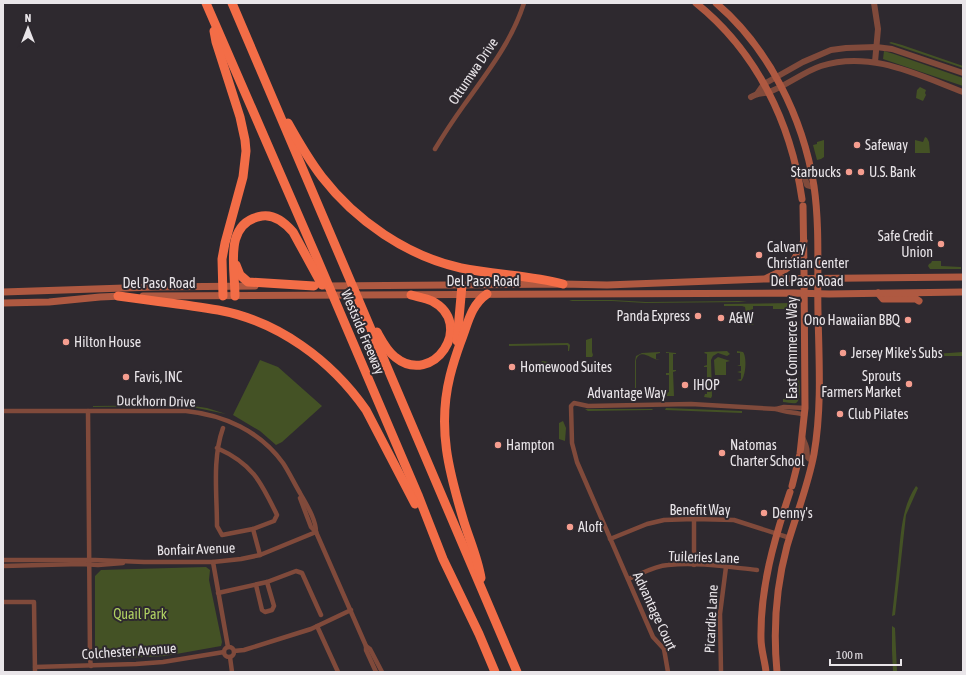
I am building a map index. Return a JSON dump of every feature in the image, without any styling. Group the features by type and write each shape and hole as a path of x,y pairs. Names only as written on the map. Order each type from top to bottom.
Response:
{"highway":[{"name":"Westside Freeway","path":"206,3 418,495 443,559 479,634 495,672"},
{"name":"Westside Freeway","path":"232,3 517,672"},
{"path":"212,16 216,42 242,122 246,151 243,177 222,259 223,296"},
{"path":"260,70 301,146 322,176 354,210 379,231 405,247 445,264 477,271 549,280 563,284"},
{"path":"234,296 234,258 236,235 248,221 261,216 272,216 280,220 293,232 344,325"},
{"path":"234,258 240,275 248,282 314,286"},
{"path":"461,289 459,330 444,408 445,447 451,475 480,571 485,597"},
{"path":"453,364 472,310 479,300 487,294"},
{"path":"361,305 387,349 394,357 410,365 422,365 437,358 445,350 450,339 451,327 445,312 437,305 411,295"},
{"path":"118,296 219,310 245,317 277,331 304,347 317,357 345,383 366,410 443,559"}],"main road":[{"name":"East Commerce Way","path":"696,3 737,43 749,59 769,92 787,132 798,174 802,203 804,240 805,412 800,454 767,572 762,609 761,640 766,672"},
{"name":"East Commerce Way","path":"716,3 742,28 763,56 776,78 791,109 807,153 814,187 817,215 818,427 806,487 781,573 777,606 775,648 777,672"},
{"path":"765,279 790,266 796,258 804,240"},
{"name":"Del Paso Road","path":"3,303 49,302 100,296 411,295 461,289 563,284 607,285 765,279 963,277"},
{"name":"Del Paso Road","path":"3,292 223,286 367,286 461,289 487,294 593,295 878,294 963,292"},
{"path":"878,294 883,299 916,299 919,301"}],"street":[{"name":"Ottumwa Drive","path":"435,149 463,106 488,73 512,32 524,3"},
{"path":"874,3 878,29 875,62"},
{"path":"963,73 902,52 876,47 846,48 831,50 804,62 764,84 754,95 769,92 821,66 852,61 875,62 899,68 963,92"},
{"path":"798,174 805,178 807,185 814,187"},
{"name":"Advantage Way","path":"610,539 575,455 572,443 570,408 574,404 588,406 691,404 776,409 784,407 805,412"},
{"name":"Advantage Way","path":"776,409 783,412 805,412"},
{"name":"Duckhorn Drive","path":"3,411 186,411 204,413 222,418 244,428 263,442 282,463 298,490 311,527 316,532"},
{"path":"88,411 90,659 92,666"},
{"path":"217,448 228,453 250,470 263,485 277,515 274,521 253,529 222,535 219,531 217,526 216,466 217,448 223,428"},
{"path":"802,437 807,448 806,455 808,459 812,460"},
{"path":"694,519 694,565"},
{"name":"Benefit Way","path":"610,539 647,524 664,520 694,519 734,520 790,538"},
{"path":"253,529 260,555"},
{"path":"316,532 352,610 366,646 366,650 376,672"},
{"name":"Bonfair Avenue","path":"3,560 213,562 260,555 316,532"},
{"name":"Advantage Court","path":"610,539 653,637 664,648 668,672"},
{"name":"Bonfair Avenue","path":"3,566 89,562"},
{"path":"213,562 228,647"},
{"name":"Tuileries Lane","path":"628,579 661,566 668,565 708,565 757,570"},
{"name":"Picardie Lane","path":"721,672 720,614 726,567"},
{"path":"218,593 267,582 296,571 302,573 321,615"},
{"path":"256,585 262,610 265,612 272,610 274,606 267,582"},
{"path":"3,602 34,602 35,669"},
{"path":"228,647 232,648 234,651 244,650 317,626 352,610"},
{"path":"317,626 338,672"},
{"path":"366,646 370,649 382,672"},
{"path":"228,647 224,652 226,656 230,657"},
{"path":"232,672 230,657 233,655 234,651"},
{"name":"Colchester Avenue","path":"35,669 163,662 224,652"}],"green space":[{"path":"891,42 963,66 963,68 889,43"},
{"path":"884,51 963,78 963,86 883,59"},
{"path":"920,87 926,90 926,95 923,101 916,98 917,90"},
{"path":"925,137 929,142 930,153 915,153 915,140 923,142"},
{"path":"824,140 824,157 817,160 813,145"},
{"path":"932,261 941,261 941,266 961,267 961,269 930,269 928,266"},
{"path":"569,300 646,302 747,302 645,303"},
{"path":"793,303 798,306 792,304 789,307 789,311 784,309 773,309 773,306 753,306 753,309 750,310 750,323 754,324 752,325 748,325 745,307 724,306 724,304"},
{"path":"592,338 593,355 592,357 586,357 586,340"},
{"path":"568,343 570,345 569,351 567,345 509,346 509,344"},
{"path":"727,351 730,354 727,356 718,353 713,356 711,360 712,396 711,398 704,397 705,394 707,394 707,367 704,366 707,365 707,354 704,353"},
{"path":"737,351 743,352 745,358 745,371 741,381 737,380 741,379 741,373 737,372 741,371 741,366 737,366 740,365 740,353 737,353"},
{"path":"660,352 656,354 656,359 643,354 638,356 636,360 636,390 638,397 635,397 636,356 642,353"},
{"path":"666,352 676,353 673,354 673,370 676,370 673,372 674,396 666,396 666,393 669,392 669,375 666,375 666,373 669,373 669,353"},
{"path":"963,352 963,356 929,355 930,353"},
{"path":"718,357 730,361 726,362 726,375 715,375 714,360"},
{"path":"260,360 278,367 322,406 282,442 276,445 260,431 233,415"},
{"path":"542,361 550,364 551,368 549,372 545,371 541,373 538,367"},
{"path":"793,377 799,377 800,391 798,401 796,403 783,402 783,399 792,399"},
{"path":"620,393 626,397 595,397 591,400 586,397 591,394"},
{"path":"187,405 207,408 226,414 180,406 93,407 93,406"},
{"path":"666,408 742,411 742,413 665,410"},
{"path":"585,409 652,409 653,410 588,411"},
{"path":"563,421 566,428 565,441 559,439 559,423"},
{"path":"916,486 918,488 906,515 895,615 892,616 902,522 907,503"},
{"name":"Quail Park","path":"206,567 210,570 209,580 222,642 221,646 165,656 101,659 95,654 95,576 101,570"},
{"path":"892,626 895,628 897,672 893,672"}],"place":[{"name":"Safeway","path":"857,145"},
{"name":"Starbucks","path":"849,172"},
{"name":"U.S. Bank","path":"861,172"},
{"name":"Safe Credit Union","path":"941,244"},
{"name":"Calvary Christian Center","path":"759,255"},
{"name":"Panda Express","path":"698,316"},
{"name":"A&W","path":"721,318"},
{"name":"Ono Hawaiian BBQ","path":"908,320"},
{"name":"Hilton House","path":"66,342"},
{"name":"Jersey Mike's Subs","path":"843,353"},
{"name":"Homewood Suites","path":"512,367"},
{"name":"Favis, INC","path":"126,377"},
{"name":"Sprouts Farmers Market","path":"909,384"},
{"name":"IHOP","path":"685,385"},
{"name":"Club Pilates","path":"840,414"},
{"name":"Hampton","path":"498,445"},
{"name":"Natomas Charter School","path":"722,453"},
{"name":"Denny's","path":"764,513"},
{"name":"Aloft","path":"570,527"}]}
